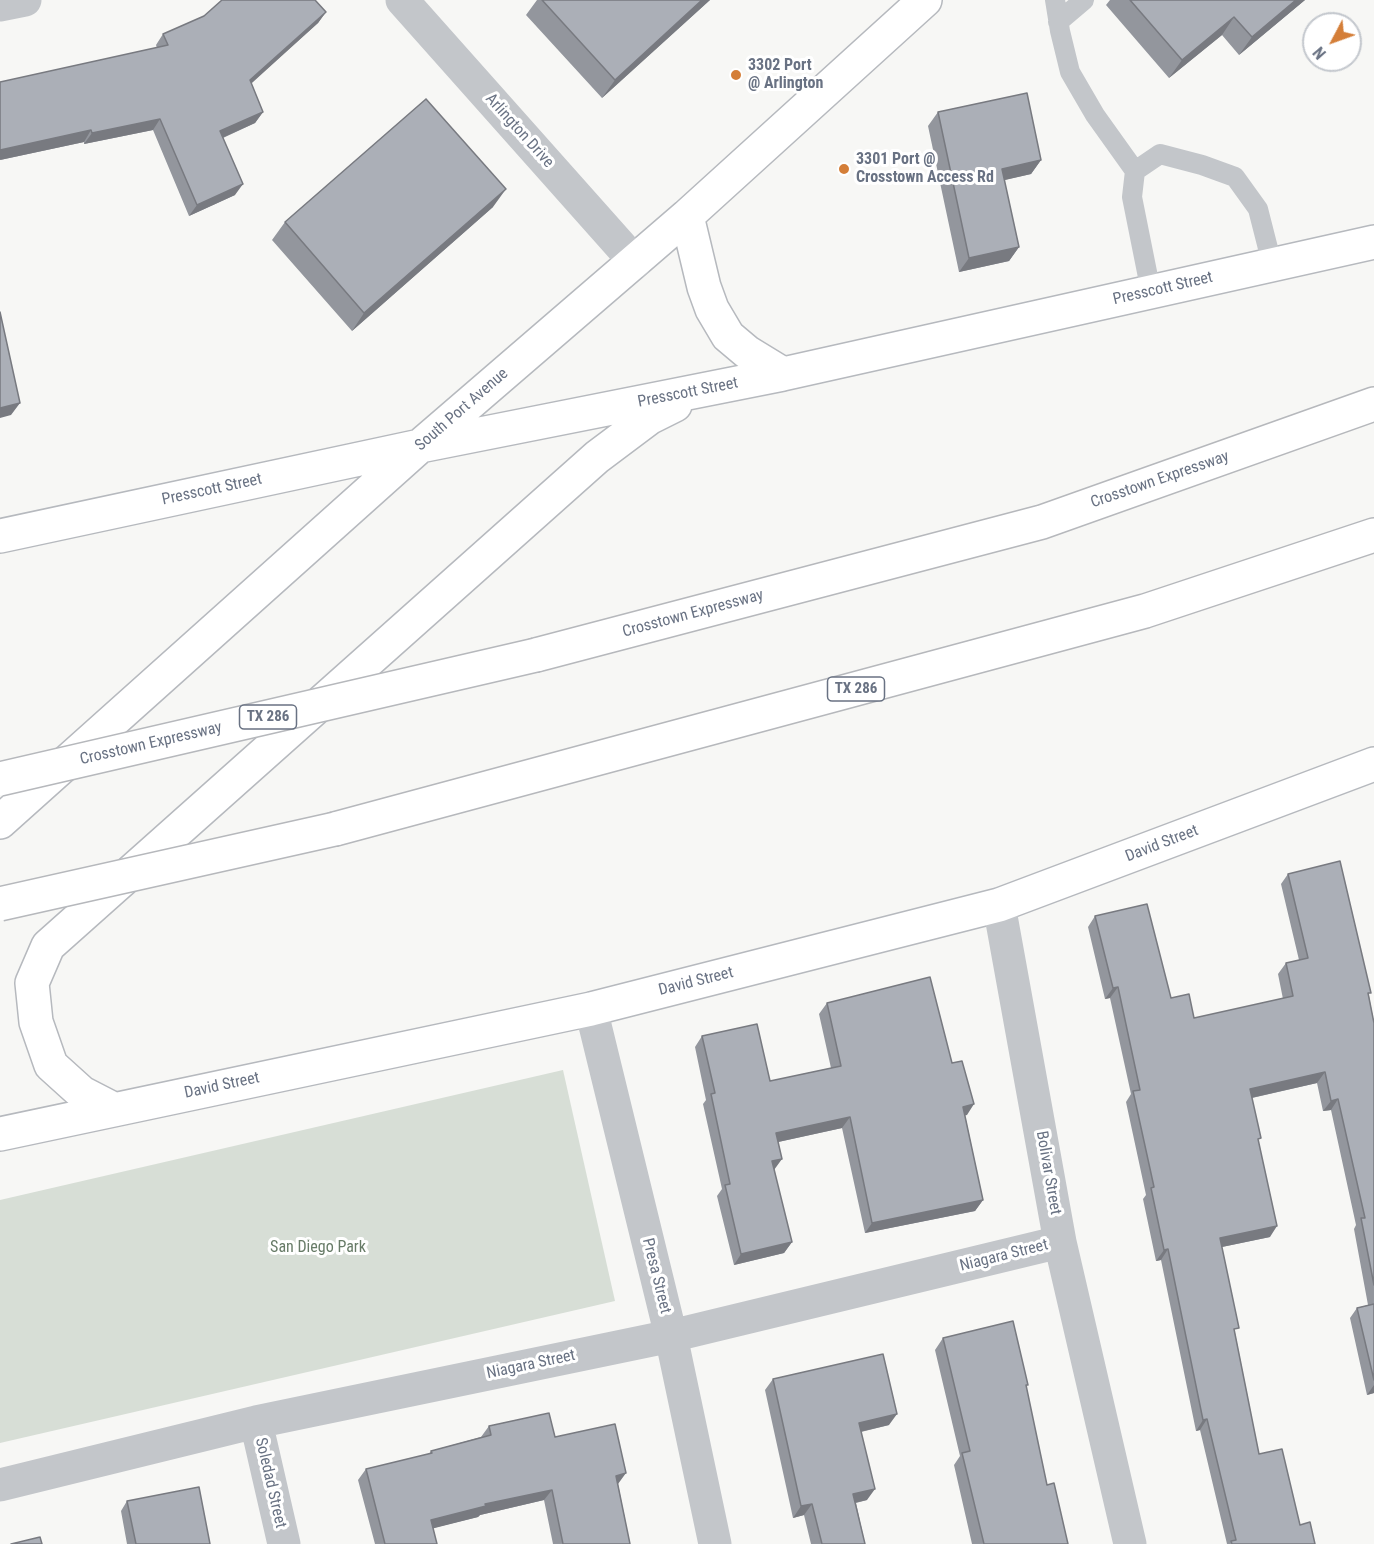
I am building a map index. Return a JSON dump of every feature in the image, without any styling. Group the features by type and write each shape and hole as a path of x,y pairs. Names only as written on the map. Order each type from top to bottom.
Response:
{"main road":[{"name":"South Port Avenue","path":"0,822 420,446 687,216 926,0"},
{"path":"687,216 704,287 712,309 728,336 747,352 783,374"},
{"name":"Presscott Street","path":"0,536 420,446 783,374 1374,242"},
{"path":"112,1109 82,1093 51,1065 36,1022 32,983 48,946 597,457 649,418 703,391"},
{"name":"Crosstown Expressway","path":"0,779 536,655 1042,522 1374,405"},
{"name":"TX 286","path":"0,904 335,830 1145,611 1374,535"},
{"name":"David Street","path":"0,1134 591,1009 999,905 1374,764"}],"street":[{"path":"0,5 25,0"},
{"name":"Arlington Drive","path":"402,0 635,262"},
{"name":"Bolivar Street","path":"999,905 1060,1242 1131,1544"},
{"name":"Presa Street","path":"591,1009 671,1336 715,1544"},
{"name":"Niagara Street","path":"0,1485 256,1422 671,1336 1060,1242"},
{"name":"Soledad Street","path":"256,1422 284,1544"}],"lane":[{"path":"1055,0 1070,72 1095,115 1135,171 1132,198 1151,292"},
{"path":"1058,22 1084,0"},
{"path":"1135,171 1160,154 1235,177 1258,209 1272,264"}],"green space":[{"name":"San Diego Park","path":"563,1070 615,1301 0,1443 0,1200"}],"building":[{"path":"222,0 315,0 326,12 250,80 263,112 220,131 243,184 197,205 160,119 92,133 91,130 0,150 0,82 168,45 163,34 204,16"},
{"path":"542,0 702,0 615,80"},
{"path":"1130,0 1296,0 1252,37 1234,17 1182,60"},
{"path":"1027,93 1041,160 1002,169 1019,247 969,258 938,112"},
{"path":"426,99 506,189 364,313 285,222"},
{"path":"0,312 20,403 0,408"},
{"path":"1340,861 1371,993 1368,993 1374,1023 1374,1285 1361,1218 1365,1218 1338,1099 1331,1101 1325,1072 1250,1089 1261,1138 1258,1139 1277,1226 1220,1238 1239,1328 1234,1329 1259,1454 1282,1449 1300,1525 1310,1522 1315,1544 1232,1544 1231,1541 1236,1540 1207,1419 1203,1420 1168,1249 1164,1250 1151,1188 1154,1187 1133,1091 1140,1090 1118,987 1113,988 1095,916 1147,904 1171,998 1189,994 1194,1018 1293,996 1286,963 1308,958 1288,874"},
{"path":"930,977 952,1063 962,1061 974,1104 963,1107 983,1200 872,1223 850,1117 776,1133 782,1159 772,1161 792,1242 741,1254 725,1185 730,1184 711,1094 715,1093 702,1036 757,1024 770,1081 841,1066 827,1003"},
{"path":"1374,1304 1374,1380 1357,1308"},
{"path":"1013,1321 1047,1485 1054,1483 1068,1544 984,1544 962,1453 970,1451 943,1338"},
{"path":"883,1354 897,1414 859,1423 875,1489 853,1494 865,1544 822,1544 812,1504 801,1506 773,1379"},
{"path":"549,1413 555,1437 615,1424 626,1473 616,1476 630,1544 563,1544 552,1490 485,1504 486,1506 431,1520 437,1544 385,1544 366,1469 432,1453 431,1451 491,1435 489,1426"},
{"path":"199,1487 210,1544 136,1544 127,1501"},
{"path":"40,1537 42,1544 11,1544"}],"place":[{"name":"3302 Port @ Arlington","path":"736,75"},
{"name":"3301 Port @ Crosstown Access Rd","path":"844,169"}]}
